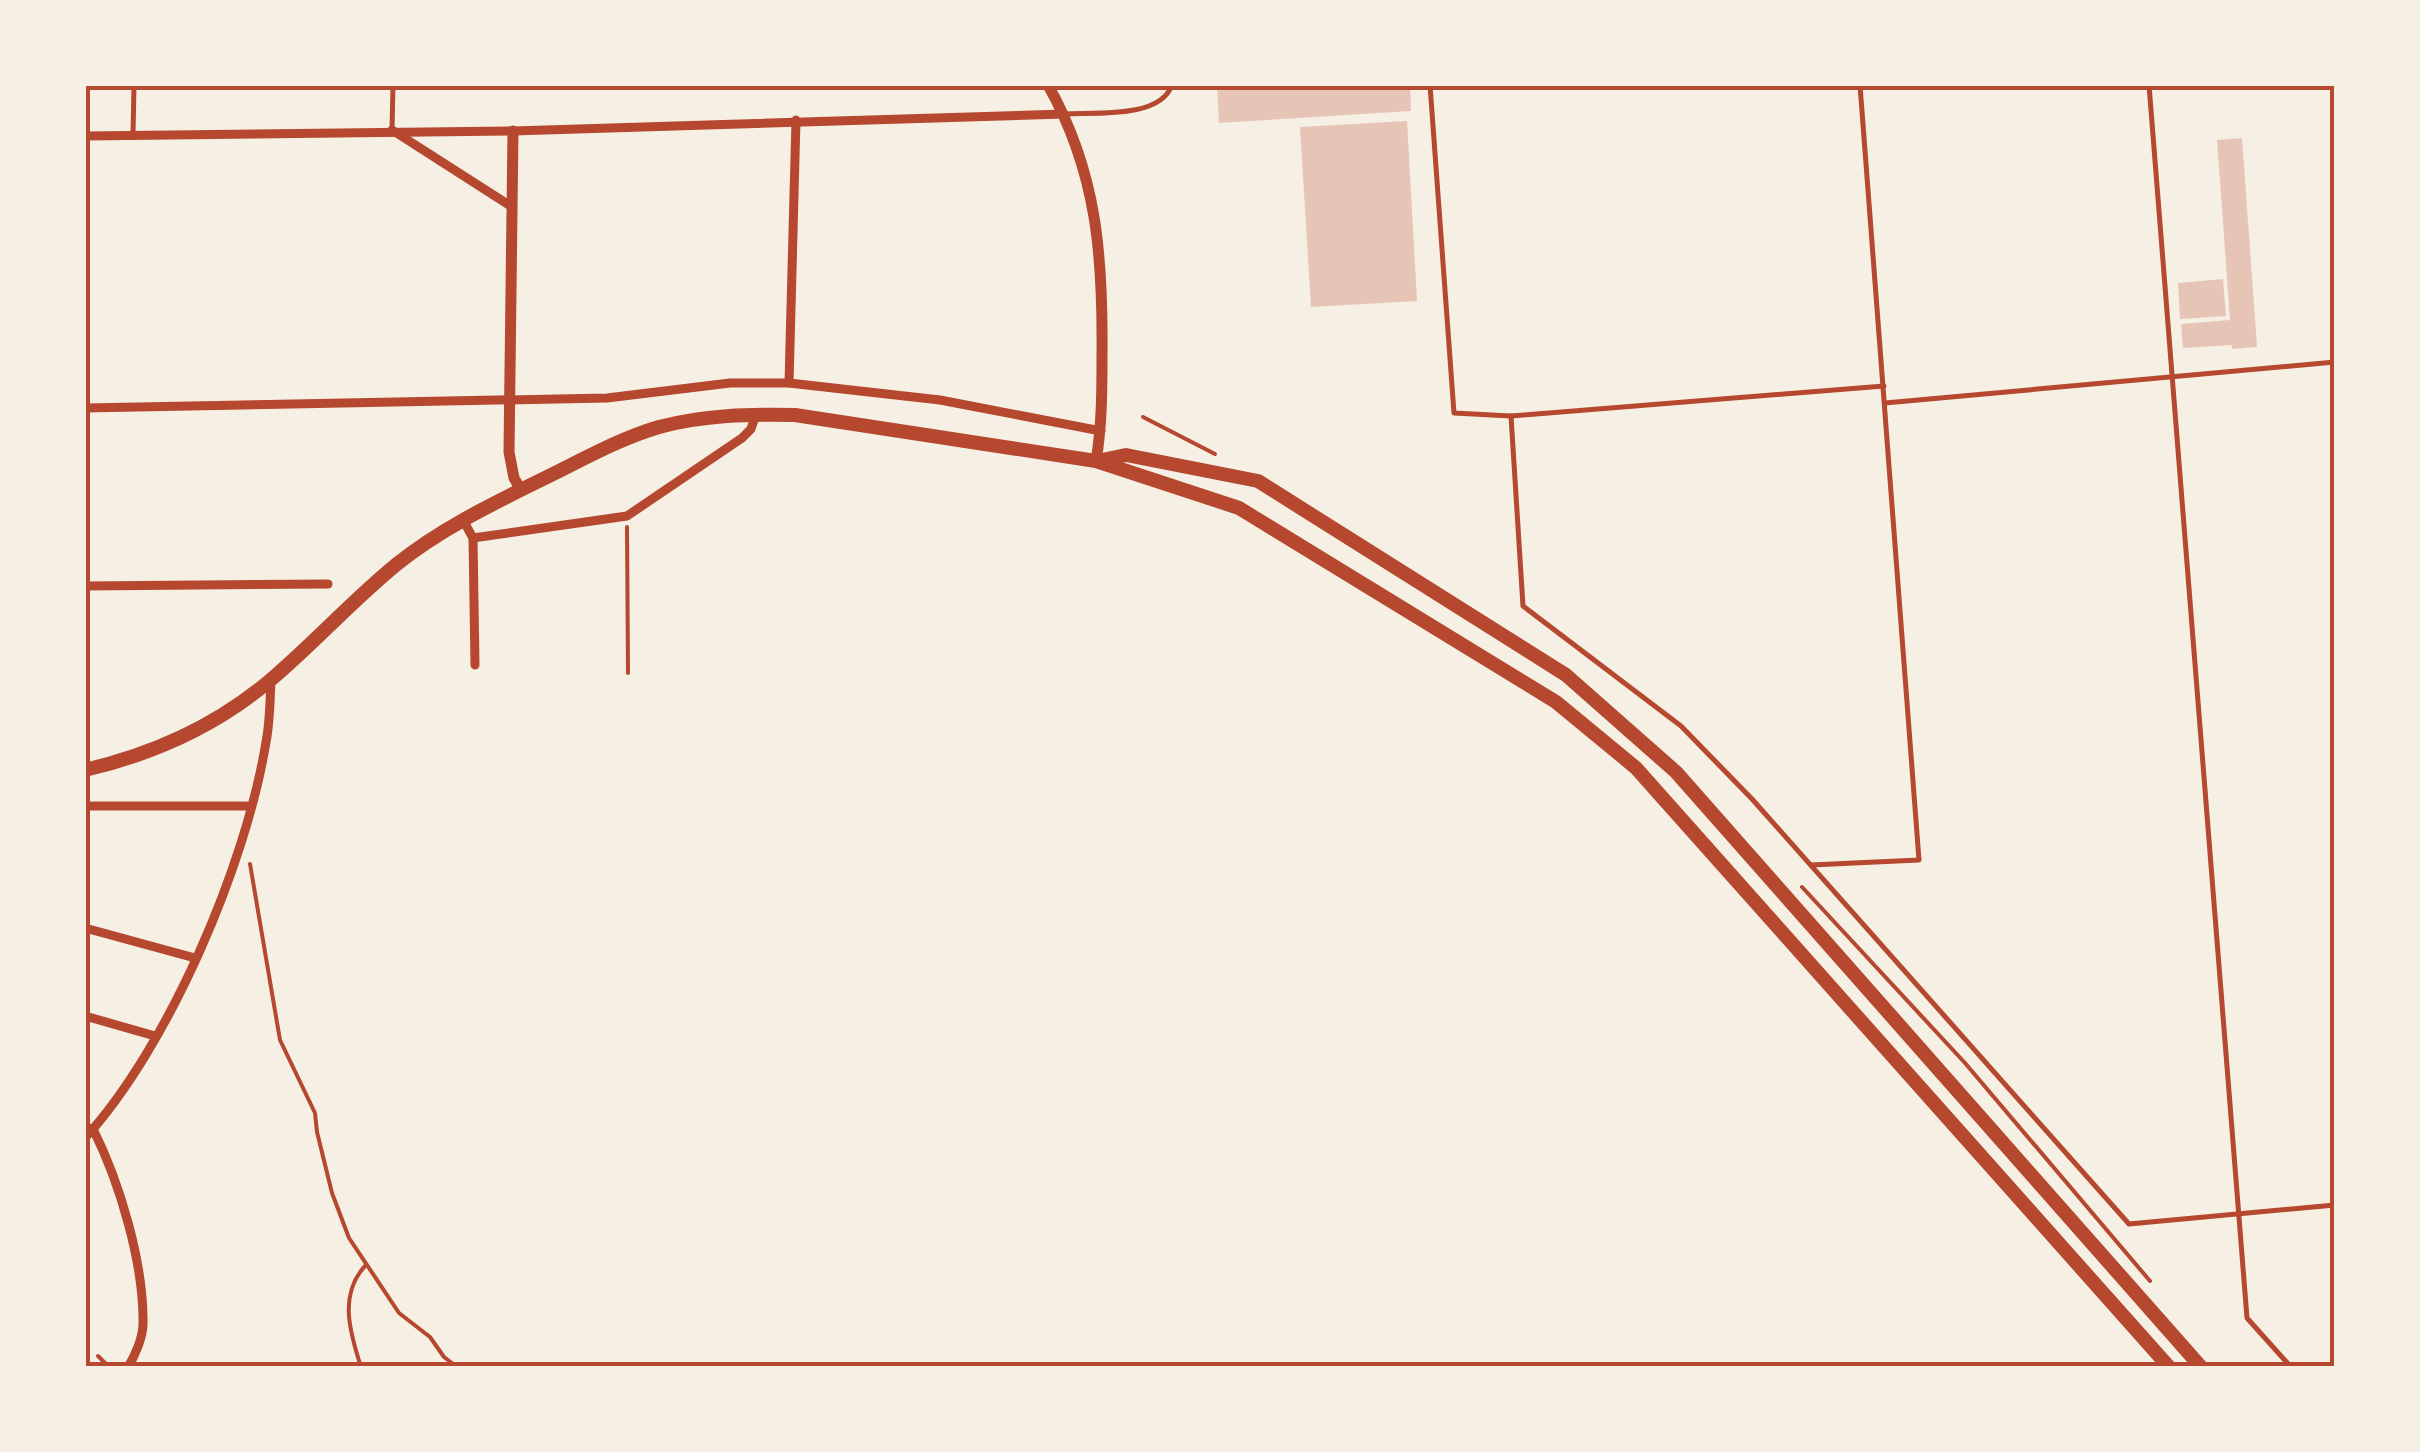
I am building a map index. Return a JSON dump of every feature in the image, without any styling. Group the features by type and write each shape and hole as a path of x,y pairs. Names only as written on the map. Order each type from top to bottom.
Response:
{"main road":[{"path":"85,770 140,754 230,710 271,680 399,562 463,520 521,490 624,440 660,427 698,419 795,415 1096,461 1239,508 1556,702 1636,768 2169,1367"},
{"path":"1096,461 1126,455 1258,481 1566,676 1676,772 2201,1367"}],"street":[{"path":"1048,85 1064,114 1096,211 1102,273 1102,431 1096,461"},
{"path":"85,136 513,131 1064,114"},
{"path":"789,384 796,120"},
{"path":"392,130 512,207"},
{"path":"513,131 510,466 521,490"},
{"path":"85,408 509,401 625,396 730,383 789,384 940,400 1102,431"},
{"path":"473,538 627,516 742,438 756,414"},
{"path":"463,520 473,538 474,664"},
{"path":"85,586 328,584"},
{"path":"85,1138 155,1036 216,912 251,806 267,739 271,680"},
{"path":"85,806 251,806"},
{"path":"85,928 195,958"},
{"path":"85,1016 155,1036"},
{"path":"89,1128 106,1155 138,1273 143,1328 128,1367"}],"lane":[{"path":"133,135 134,85"},
{"path":"392,130 393,85"},
{"path":"1064,114 1143,109 1158,104 1172,85"},
{"path":"1430,85 1454,413 1511,416 1884,386"},
{"path":"1810,866 1919,860 1860,85"},
{"path":"2149,85 2247,1318 2291,1367"},
{"path":"2334,85 2335,100"},
{"path":"1884,403 2335,362"},
{"path":"1511,416 1523,606 1681,726 2130,1224 2335,1205"}],"path":[{"path":"627,516 628,673"},
{"path":"240,842 250,866 280,1040 316,1113 332,1194 349,1238 399,1313 430,1337 457,1367"},
{"path":"361,1367 348,1325 349,1301 353,1278 366,1265"},
{"path":"98,1356 109,1367"}],"building":[{"path":"1217,85 1410,85 1411,111 1219,123"},
{"path":"1407,121 1417,301 1311,307 1300,127"},
{"path":"2242,138 2257,347 2183,348 2181,324 2230,320 2217,140"},
{"path":"2223,279 2226,316 2180,319 2178,283"}]}
